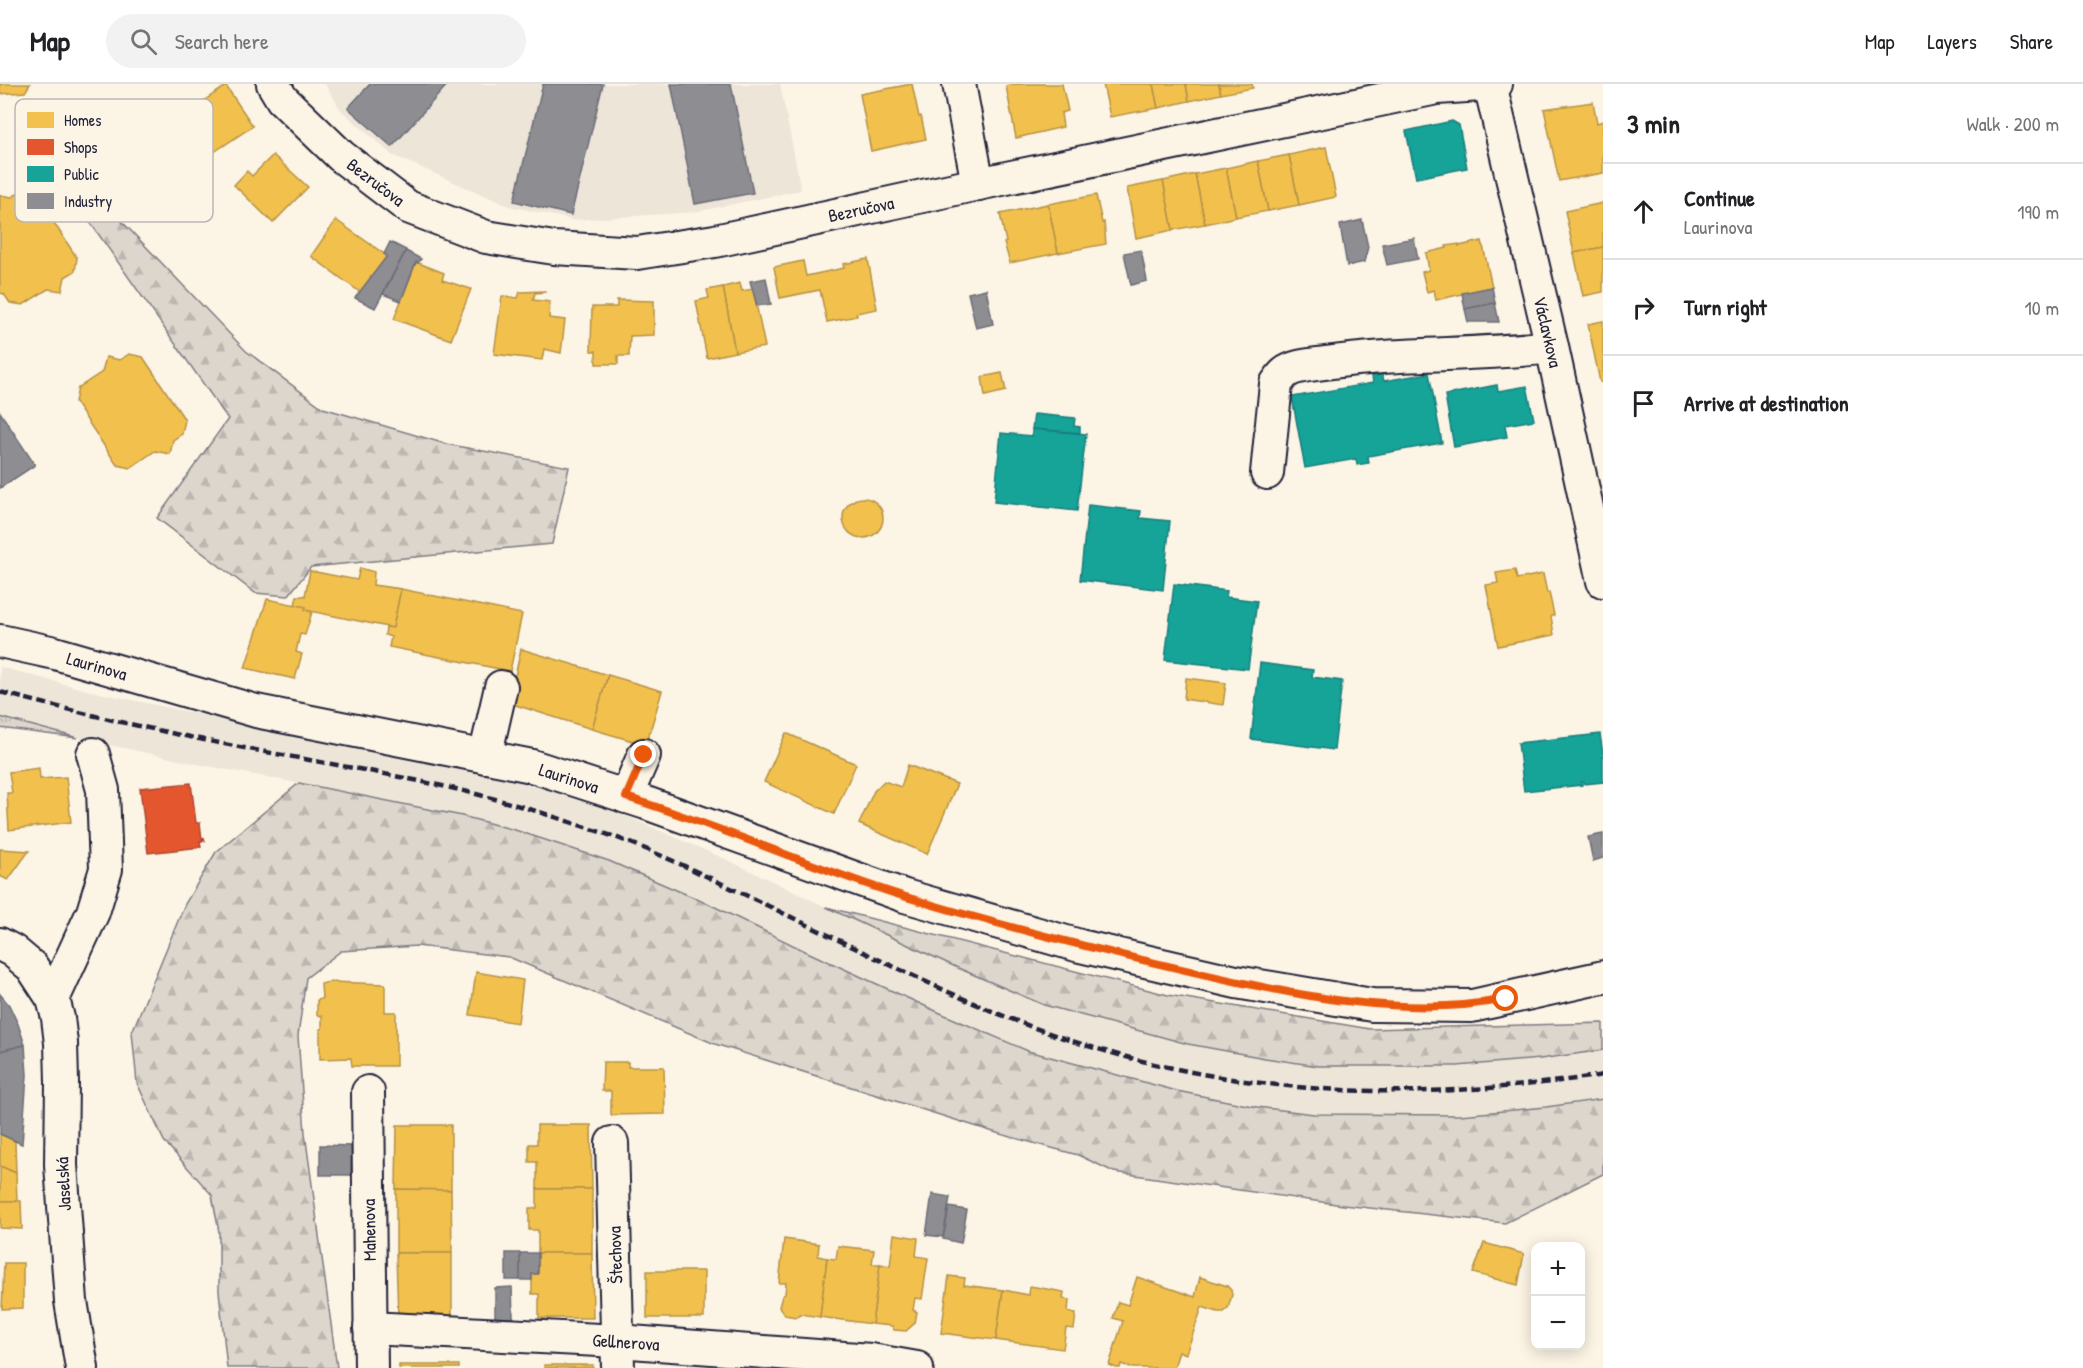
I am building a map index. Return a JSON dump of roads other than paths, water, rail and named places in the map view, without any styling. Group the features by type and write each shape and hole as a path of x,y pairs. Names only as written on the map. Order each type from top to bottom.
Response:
{"street":[{"name":"Bezručova","path":"273,84 282,99 341,156 408,207 486,237 554,248 637,253 715,241 1437,88 1496,84"},
{"path":"959,84 978,184"},
{"name":"Václavkova","path":"1490,84 1552,346 1603,581"},
{"path":"1267,473 1276,384 1285,373 1301,367 1339,361 1394,356 1517,351 1552,346"},
{"name":"Laurinova","path":"0,619 55,653"},
{"name":"Laurinova","path":"0,640 55,653 256,711 532,766 626,797 905,897 1080,945 1236,982 1372,1005 1473,1006 1603,977"},
{"path":"485,757 501,687"},
{"path":"53,999 93,912 106,869 103,790 93,753"},
{"path":"626,797 644,755"},
{"name":"Jaselská","path":"0,944 13,951 32,967 53,999 58,1018 61,1043 61,1165 71,1301 82,1368"},
{"name":"Mahenova","path":"368,1092 371,1368"},
{"name":"Štechova","path":"612,1143 618,1355"},
{"name":"Gellnerova","path":"370,1328 618,1355 871,1364 916,1368"}],"railway":[{"path":"0,692 178,735 435,784 559,818 667,858 978,1005 1054,1035 1131,1058 1208,1075 1285,1086 1363,1091 1442,1090 1522,1085 1603,1075"}]}
